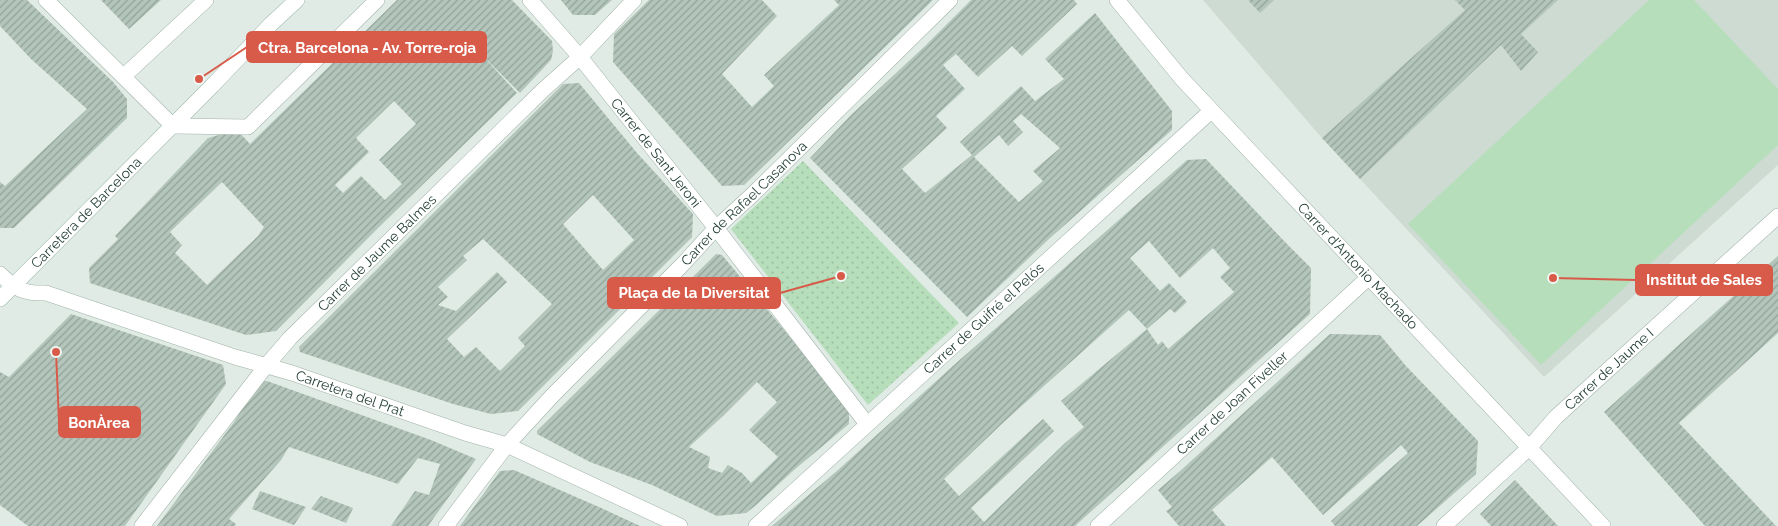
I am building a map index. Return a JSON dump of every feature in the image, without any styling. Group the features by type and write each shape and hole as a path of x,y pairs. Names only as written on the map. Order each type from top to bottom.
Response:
{"street":[{"path":"46,0 173,126 248,128 377,0"},
{"path":"124,76 206,0"},
{"name":"Carretera de Barcelona","path":"0,299 173,126 271,24 297,0"},
{"path":"530,0 580,57"},
{"name":"Carrer de Jaume Balmes","path":"142,526 266,366 290,338 542,90 580,57 634,0"},
{"name":"Carrer de Rafael Casanova","path":"446,526 507,445 552,396 683,264 716,228 751,196 950,0"},
{"name":"Carrer d'Antonio Machado","path":"1117,0 1211,111 1603,526"},
{"name":"Carrer de Sant Jeroni","path":"580,57 868,424"},
{"name":"Carrer de Guifré el Pelós","path":"756,526 1211,111"},
{"name":"Carrer de Jaume I","path":"1444,526 1529,448 1556,417 1778,216"},
{"path":"0,274 12,286"},
{"name":"Carrer de Joan Fiveller","path":"1098,526 1368,278"},
{"name":"Carretera del Prat","path":"12,286 31,294 46,293 465,433 507,445 680,526"}],"shaded area":[{"path":"1203,0 1778,0 1778,165 1544,377 1322,138"}],"green space":[{"path":"1649,0 1694,0 1778,89 1778,145 1541,365 1408,224"},
{"path":"803,161 959,323 868,405 731,229"}],"building":[{"path":"0,0 27,0 113,82 127,99 127,118 14,228 0,228 0,182 5,186 87,109 31,59 0,26"},
{"path":"101,0 161,0 129,29"},
{"path":"397,0 512,0 552,41 553,51 551,60 520,93 481,54 517,93 377,229 276,331 246,335 90,283 89,268 118,239 115,236 208,138 237,130 250,144","holes":["394,101 416,124 379,160 402,184 385,200 361,176 343,193 335,185 369,152 356,138","222,182 264,227 258,236 207,285 175,253 182,245 170,232"]},
{"path":"561,0 612,0 595,15 573,15"},
{"path":"649,0 762,0 777,16 722,74 752,107 774,86 764,75 839,5 834,0 933,0 744,185 722,186 613,62 614,34"},
{"path":"971,0 1074,0 1077,4 1022,56 1012,46 978,77 956,54 943,65 965,89 936,116 947,128 902,169 925,193 972,155 960,142 1021,86 1035,101 1064,79 1045,59 1095,13 1172,111 1172,130 1050,238 967,317 810,158 851,115","holes":["1021,114 1060,148 1033,171 1043,181 1019,202 974,157 999,135 1008,146 1023,132 1013,121"]},
{"path":"1248,0 1274,0 1260,13"},
{"path":"1455,0 1558,0 1521,34 1538,52 1521,71 1501,45 1360,179 1322,138 1465,10"},
{"path":"579,83 637,153 693,214 692,237 518,411 491,414 453,404 300,352 299,347 563,84","holes":["593,195 634,240 603,270 563,224","483,239 552,304 518,338 525,346 500,371 476,347 464,357 447,339 507,282 497,272 456,311 438,305 448,297 438,287 467,260 463,256"]},
{"path":"1206,159 1311,268 1310,314 1075,526 772,526 838,470 1187,160","holes":["1149,241 1180,278 1213,248 1230,268 1220,277 1234,292 1168,349 1162,341 1158,345 1147,329 1170,309 1175,313 1187,302 1169,283 1160,291 1130,258","1129,310 1147,329 1061,401 1084,427 984,522 971,508 1054,431 1043,419 959,496 944,479 1006,420"]},
{"path":"716,254 722,255 849,408 849,424 755,506 746,513 717,516 652,485 590,462 537,434 537,431","holes":["757,382 777,402 749,430 778,457 751,483 742,473 728,465 722,473 708,468 710,457 689,447"]},
{"path":"1778,256 1778,333 1679,423 1776,526 1705,526 1604,412"},
{"path":"71,314 223,365 226,384 125,526 28,526 0,505 0,372 9,377"},
{"path":"1330,334 1380,335 1406,366 1478,441 1476,474 1417,526 1335,526 1331,521 1408,453 1401,445 1323,515 1272,457 1212,510 1226,526 1179,526 1166,511 1172,507 1158,490"},
{"path":"267,381 431,440 476,459 428,526 391,526 415,491 429,495 440,464 418,458 398,484 289,447 281,460 229,519 236,524 235,526 157,526 234,422 257,382"},
{"path":"514,470 640,526 460,526 500,471"},
{"path":"1515,480 1558,526 1491,526 1480,514"},
{"path":"260,491 306,507 294,525 252,509"},
{"path":"321,496 353,508 346,523 311,509"}],"place":[{"name":"Ctra. Barcelona - Av. Torre-roja","path":"199,79"},
{"name":"Plaça de la Diversitat","path":"841,276"},
{"name":"Institut de Sales","path":"1553,278"},
{"name":"BonÀrea","path":"56,352"}]}
